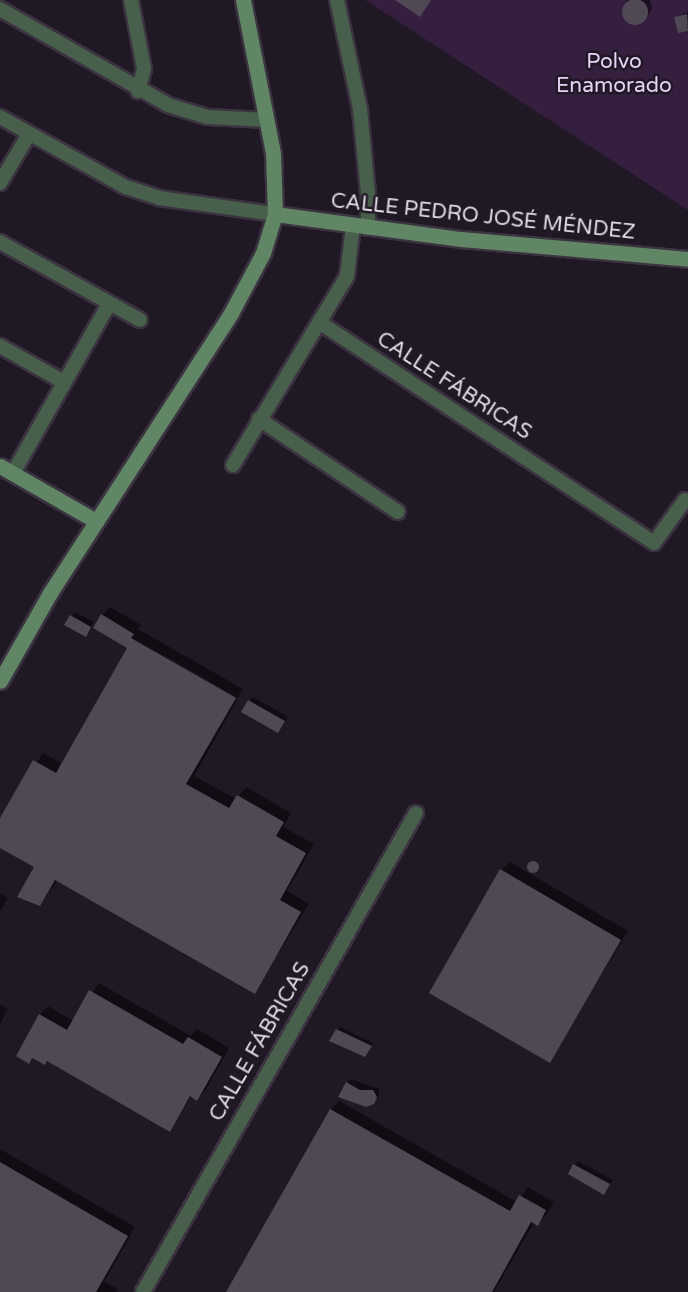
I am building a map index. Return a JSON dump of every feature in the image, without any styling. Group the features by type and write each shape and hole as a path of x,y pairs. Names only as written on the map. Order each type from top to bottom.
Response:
{"street":[{"path":"131,0 144,69 138,90"},
{"path":"0,681 96,521 251,280 274,214 273,153 243,0"},
{"path":"233,465 347,276 360,227 369,205 360,109 337,0"},
{"path":"0,9 138,90 187,112 234,120 267,120"},
{"path":"0,117 126,187 159,198 274,214"},
{"path":"0,183 29,134"},
{"name":"CALLE PEDRO JOSÉ MÉNDEZ","path":"274,214 360,227 688,259"},
{"path":"0,242 140,320"},
{"path":"96,521 6,470 64,382 109,304"},
{"name":"CALLE FÁBRICAS","path":"319,322 654,543 685,500"},
{"path":"0,346 64,382"},
{"path":"259,419 398,512"},
{"name":"CALLE FÁBRICAS","path":"143,1292 416,813"}],"green space":[{"name":"Polvo Enamorado","path":"365,0 688,0 688,210"}],"building":[{"path":"635,-1 644,3 648,12 644,21 635,25 626,21 622,12 626,3"},
{"path":"395,0 431,0 420,17"},
{"path":"687,14 688,31 678,33 674,17"},
{"path":"101,614 134,634 131,638 236,698 186,784 229,808 237,795 284,822 276,836 306,853 280,900 301,912 255,994 55,880 40,906 17,897 34,867 0,848 0,818 33,760 56,773 127,648 93,628"},
{"path":"70,615 91,627 86,637 64,625"},
{"path":"248,700 285,721 278,733 241,712"},
{"path":"533,861 539,867 533,873 527,867"},
{"path":"500,869 621,940 550,1063 429,993"},
{"path":"89,990 183,1044 188,1037 222,1057 197,1101 190,1096 170,1132 47,1061 45,1065 32,1058 29,1064 16,1056 39,1014 67,1030"},
{"path":"336,1029 372,1046 365,1057 329,1041"},
{"path":"346,1082 360,1090 373,1090 377,1097 374,1104 366,1107 338,1097"},
{"path":"330,1109 510,1211 519,1195 546,1210 538,1226 531,1222 492,1292 226,1292"},
{"path":"0,1162 128,1236 96,1292 0,1292"},
{"path":"573,1164 610,1184 604,1195 568,1174"}]}
